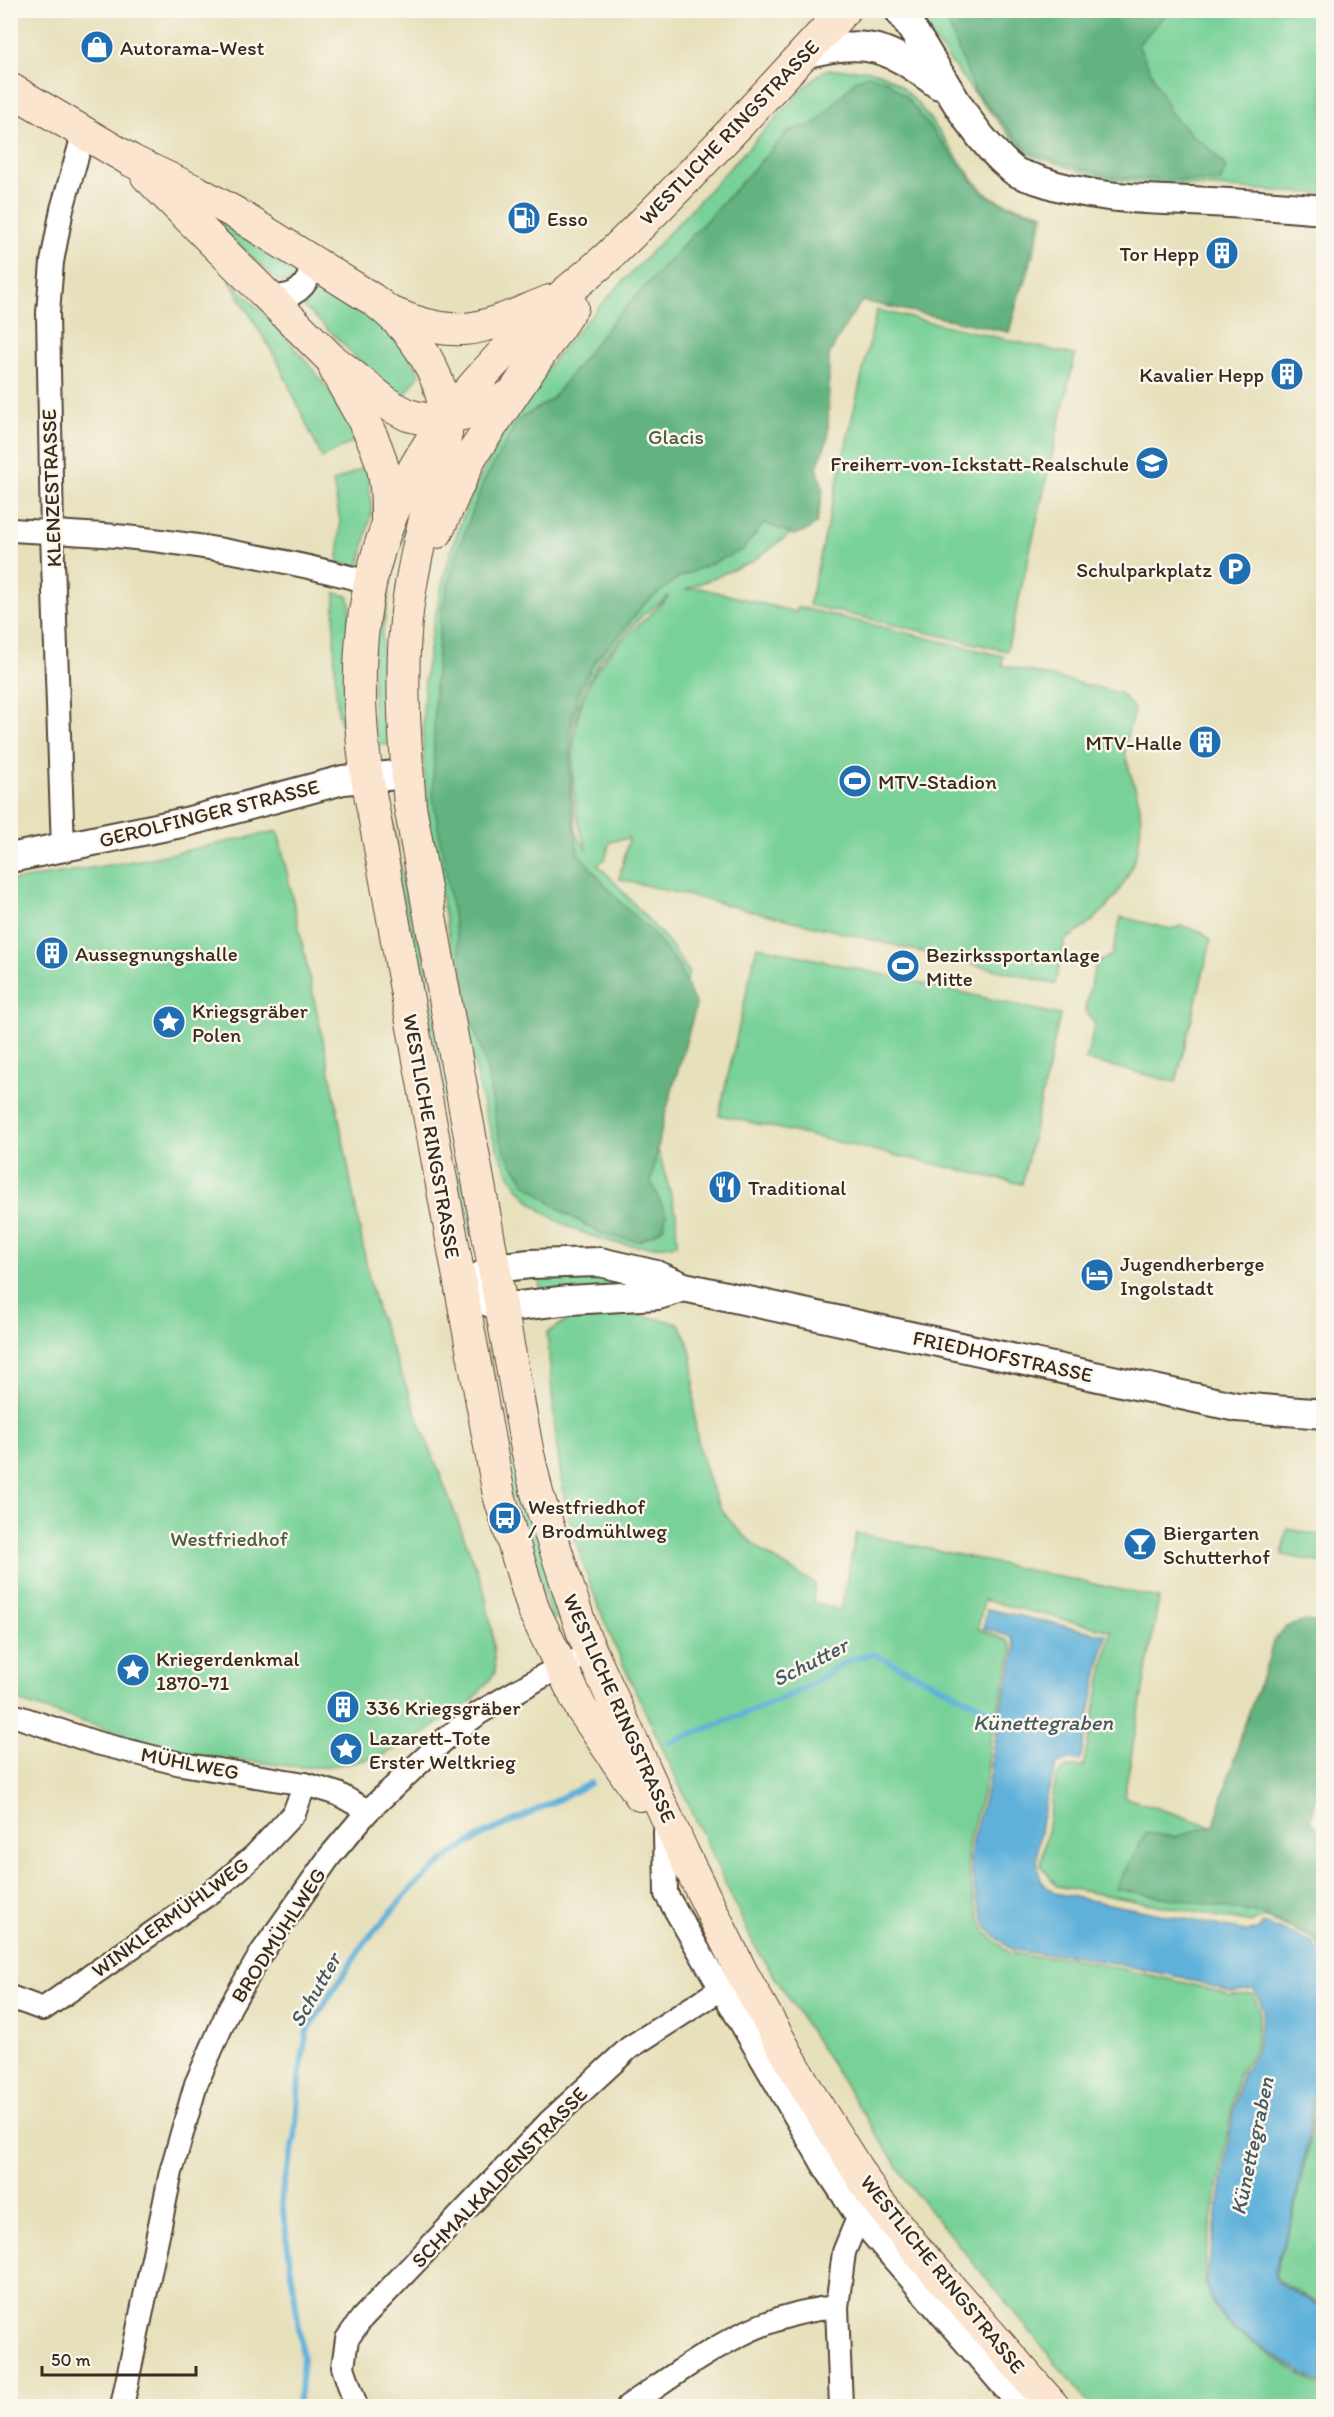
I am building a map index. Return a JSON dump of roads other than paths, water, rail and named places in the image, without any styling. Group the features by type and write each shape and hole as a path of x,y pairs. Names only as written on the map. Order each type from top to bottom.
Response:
{"main road":[{"name":"WESTLICHE RINGSTRASSE","path":"674,1842 581,1708 534,1611 502,1507 490,1456 367,777 360,719 362,631 369,582 387,525 425,450 447,418 486,372 562,296 612,253 844,10"},
{"path":"10,89 132,161 197,192 392,313 417,324 450,330 473,329 492,324 562,296"},
{"path":"132,161 329,357 390,406 408,415 424,419 447,418 490,407 511,394"},
{"name":"WESTLICHE RINGSTRASSE","path":"408,605 471,456 555,329 612,253"},
{"path":"392,313 413,336 427,358 443,398 447,418"},
{"path":"329,357 376,447 383,467 387,525"},
{"name":"WESTLICHE RINGSTRASSE","path":"447,418 446,434 420,535 408,605 404,668 408,774 417,847 537,1493 576,1617 674,1842 796,2071 876,2198 940,2277 1053,2406"}],"street":[{"path":"899,10 913,29 948,92 984,141 1015,172 1061,188 1115,198 1323,210"},
{"path":"804,54 833,47 863,46 889,51 911,64 948,92"},
{"name":"KLENZESTRASSE","path":"63,848 52,532 48,313 52,262 62,209 84,132"},
{"path":"269,296 290,295 302,288 310,274 306,258"},
{"path":"10,530 115,536 172,543 329,572 369,582"},
{"name":"GEROLFINGER STRASSE","path":"10,858 186,822 344,780 408,774"},
{"name":"FRIEDHOFSTRASSE","path":"460,1289 495,1268 530,1264 600,1262 656,1275 684,1287 1237,1407 1323,1414"},
{"name":"FRIEDHOFSTRASSE","path":"502,1308 569,1300 658,1295 684,1287"},
{"path":"460,1289 502,1308"},
{"name":"BRODMÜHLWEG","path":"122,2406 171,2172 196,2084 230,2007 262,1952 330,1856 368,1811 444,1740 479,1713 560,1667 591,1653"},
{"name":"MÜHLWEG","path":"10,1714 97,1743 181,1764 305,1784 338,1794 368,1811"},
{"name":"WINKLERMÜHLWEG","path":"10,1997 43,2009 217,1888 255,1855 294,1813 305,1784"},
{"name":"WESTLICHE RINGSTRASSE","path":"674,1842 666,1894 825,2168 858,2218 1020,2406"},
{"name":"SCHMALKALDENSTRASSE","path":"356,2406 343,2367 347,2339 362,2318 550,2121 629,2048 721,1989"},
{"path":"841,2406 837,2307 844,2252 858,2218"},
{"path":"628,2406 716,2348 760,2325 808,2309 837,2307"}],"water":[{"name":"Künettegraben","path":"987,1609 1106,1635 1080,1761 1068,1760 1057,1764 1049,1789 1039,1839 1038,1869 1043,1884 1054,1893 1245,1931 1259,1930 1263,1923 1310,1941 1324,1959 1323,2028 1308,2141 1291,2220 1274,2274 1277,2282 1323,2308 1323,2386 1235,2330 1214,2305 1206,2284 1233,2114 1242,2073 1248,2067 1256,2050 1264,2011 1254,1989 1230,1992 1185,1978 1067,1954 1042,1954 1013,1950 988,1930 976,1897 970,1860 972,1840 989,1782 999,1715 1016,1649 1011,1637 984,1628"}],"waterway":[{"name":"Schutter","path":"668,1743 781,1699 807,1687 853,1659 874,1654 1005,1718"},
{"name":"Schutter","path":"296,2406 300,2392 303,2358 281,2195 295,2138 299,2078 307,2031 364,1943 413,1887 452,1854 486,1833 591,1783"}],"place":[{"name":"Autorama-West","path":"97,47"},
{"name":"Esso","path":"524,218"},
{"name":"Tor Hepp","path":"1222,253"},
{"name":"Kavalier Hepp","path":"1287,374"},
{"name":"Freiherr-von-Ickstatt-Realschule","path":"1152,463"},
{"name":"Schulparkplatz","path":"1235,569"},
{"name":"MTV-Halle","path":"1205,742"},
{"name":"MTV-Stadion","path":"855,781"},
{"name":"Aussegnungshalle","path":"52,953"},
{"name":"Bezirkssportanlage Mitte","path":"903,966"},
{"name":"Kriegsgräber Polen","path":"169,1022"},
{"name":"Traditional","path":"725,1187"},
{"name":"Jugendherberge Ingolstadt","path":"1097,1275"},
{"name":"Westfriedhof / Brodmühlweg","path":"505,1518"},
{"name":"Biergarten Schutterhof","path":"1140,1544"},
{"name":"Kriegerdenkmal 1870-71","path":"133,1670"},
{"name":"336 Kriegsgräber","path":"343,1707"},
{"name":"Lazarett-Tote Erster Weltkrieg","path":"346,1749"}],"park label":[{"name":"Glacis","path":"676,436"},
{"name":"Westfriedhof","path":"229,1538"}]}
